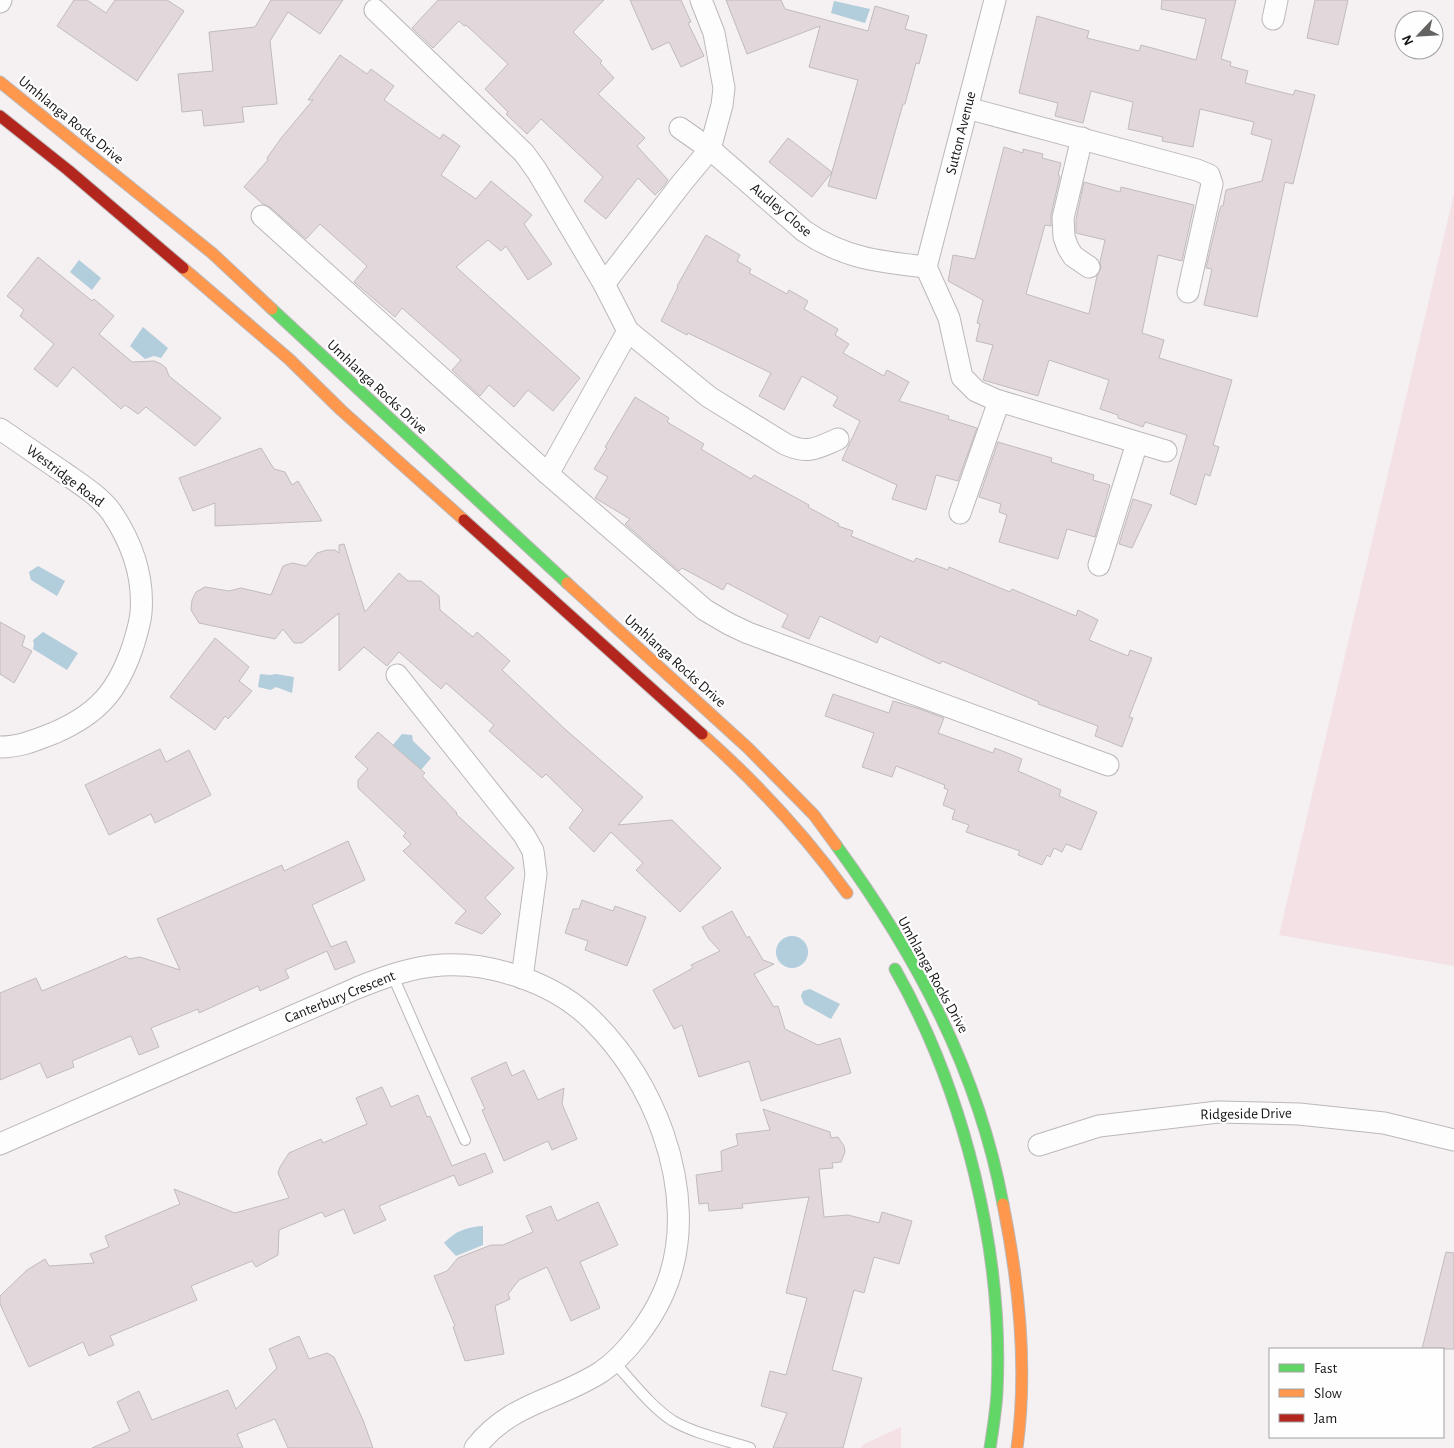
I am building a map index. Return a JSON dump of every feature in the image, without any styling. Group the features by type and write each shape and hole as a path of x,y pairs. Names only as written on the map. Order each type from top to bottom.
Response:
{"main road":[{"name":"Umhlanga Rocks Drive","path":"0,82 212,253 500,523 748,748 814,815 855,871 909,954 939,1010 965,1069 985,1131 1000,1186 1013,1254 1021,1342 1021,1420 1017,1448"},
{"path":"0,116 68,170 289,359 341,410 718,748 755,783 793,824 830,869 852,901"},
{"name":"Umhlanga Rocks Drive","path":"887,956 906,987 956,1105 973,1167 985,1224 997,1306 997,1402 990,1448"}],"street":[{"path":"604,284 710,149 722,105 724,88 714,33 701,0"},
{"name":"Sutton Avenue","path":"926,267 995,0"},
{"path":"375,10 524,153 537,170 604,284 628,331 709,398 785,444 796,449 816,449 838,439"},
{"path":"967,108 1082,138 1209,175 1212,184 1188,292"},
{"name":"Audley Close","path":"680,128 710,149 819,241 867,259 926,267"},
{"path":"1082,138 1063,218 1064,237 1073,256 1089,266"},
{"path":"262,216 548,474 705,610 729,624 1108,765"},
{"path":"926,267 949,318 962,377 976,391 999,402 1166,451"},
{"path":"548,474 628,331"},
{"path":"960,513 999,402"},
{"name":"Westridge Road","path":"0,429 91,492 111,511 126,535 138,564 141,586 141,614 125,670 110,694 89,714 60,730 18,746 0,747"},
{"path":"1099,565 1136,443"},
{"path":"397,675 524,835 533,851 536,862 536,887 522,978"},
{"name":"Canterbury Crescent","path":"0,1144 392,974 426,967 466,965 508,973 522,978 551,991 575,1006 592,1020 620,1052 645,1092 656,1114 669,1152 677,1197 677,1247 673,1265 656,1310 630,1344 613,1361 602,1371 584,1381 509,1416 484,1436 475,1448"},
{"name":"Ridgeside Drive","path":"1039,1146 1099,1126 1218,1112 1299,1114 1384,1123 1454,1140"}],"lane":[{"path":"392,974 465,1140"},
{"path":"613,1361 660,1411 674,1421 688,1428 750,1448"}],"shaded area":[{"path":"1454,194 1454,966 1279,935"},
{"path":"901,1427 901,1448 861,1448 862,1445"}],"water":[{"path":"834,1 870,9 865,23 831,13"},
{"path":"79,260 101,278 92,290 70,272"},
{"path":"143,327 168,348 161,358 154,356 145,359 130,346"},
{"path":"38,566 65,581 57,596 31,580 29,572"},
{"path":"43,632 78,653 67,670 33,649 33,640"},
{"path":"260,674 294,677 292,693 276,687 271,690 258,687"},
{"path":"402,734 412,735 413,741 431,758 421,770 392,746"},
{"path":"792,936 798,937 803,941 807,946 807,958 803,963 798,967 792,968 786,967 781,963 777,958 776,952 777,946 781,941 786,937"},
{"path":"810,989 840,1004 831,1019 804,1004 801,996 803,991"},
{"path":"483,1226 483,1245 456,1256 444,1243 462,1230"}],"building":[{"path":"74,0 87,0 106,13 115,0 167,0 184,11 137,81 57,26"},
{"path":"271,0 343,0 320,34 288,12 270,41 277,104 242,107 244,122 204,126 202,110 182,112 178,74 213,71 209,32 255,27"},
{"path":"438,0 604,0 573,32 602,61 600,63 614,78 598,94 645,138 637,146 668,180 663,187 655,195 638,178 606,219 584,201 603,177 541,119 527,134 506,114 508,112 485,89 508,64 466,25 464,26 459,21 433,48 412,28"},
{"path":"630,0 681,0 691,22 688,23 704,56 681,67 669,42 652,50"},
{"path":"726,0 781,0 785,9 868,31 875,6 909,16 905,29 927,35 919,64 916,63 905,104 903,104 876,199 828,186 858,80 809,67 820,26 747,54"},
{"path":"1162,0 1236,0 1221,59 1231,62 1230,66 1248,71 1245,83 1293,95 1295,90 1315,95 1293,184 1285,182 1257,317 1204,305 1212,269 1206,268 1226,190 1262,181 1272,140 1251,134 1254,122 1200,109 1193,147 1162,141 1163,137 1128,129 1133,102 1091,91 1083,123 1055,116 1058,103 1019,93 1037,16 1089,31 1087,38 1139,51 1141,45 1196,60 1206,19 1161,9"},
{"path":"1315,0 1348,0 1338,45 1307,38"},
{"path":"340,55 367,74 371,69 394,86 384,100 440,139 443,134 460,146 441,175 476,199 491,181 532,215 524,224 552,264 528,280 506,246 501,251 488,240 456,267 580,378 553,411 528,390 514,407 489,385 480,396 452,370 461,360 402,308 395,317 354,282 367,266 320,224 306,239 244,187 268,160 267,158 282,137 313,100 308,100"},
{"path":"788,138 832,172 812,197 769,162"},
{"path":"1004,147 1023,153 1023,149 1043,154 1042,158 1061,163 1051,215 1051,226 1045,225 1026,294 1089,314 1097,276 1101,268 1100,262 1105,240 1076,233 1076,219 1084,182 1120,192 1121,187 1194,205 1182,261 1158,255 1142,333 1164,340 1159,358 1232,380 1213,445 1219,447 1210,476 1205,474 1196,505 1170,494 1187,435 1145,422 1143,427 1100,409 1109,380 1049,360 1038,396 983,380 993,345 976,341 980,324 977,323 983,300 948,281 953,255 975,259"},
{"path":"706,235 740,255 737,261 751,269 749,273 787,294 789,290 808,301 804,309 838,329 835,335 849,344 843,353 884,376 887,370 909,382 899,401 949,416 948,419 977,428 958,481 936,475 926,510 892,499 897,485 842,460 860,421 833,406 838,397 802,376 784,410 759,396 771,373 688,333 687,335 661,321 677,286"},
{"path":"38,257 92,301 94,299 114,316 99,334 132,362 154,361 161,364 166,368 169,376 221,418 195,446 146,407 138,414 125,405 121,409 73,367 57,387 34,369 54,344 20,316 24,310 7,296"},
{"path":"635,397 669,418 667,422 704,444 701,449 751,479 754,475 809,505 808,507 839,524 838,526 853,531 851,536 914,562 916,558 948,570 949,567 1010,592 1012,589 1076,616 1078,610 1098,620 1089,640 1128,656 1130,650 1152,658 1129,717 1133,718 1122,747 1095,736 1098,726 1038,704 1039,702 942,661 940,664 880,636 877,643 820,616 809,639 782,627 788,615 727,583 723,590 682,568 679,571 625,524 630,519 595,498 608,477 594,469"},
{"path":"998,442 1052,458 1051,462 1094,475 1093,480 1110,485 1095,537 1067,529 1058,559 999,542 1007,515 999,512 1001,504 979,497"},
{"path":"261,448 274,469 285,472 292,485 298,481 322,521 215,526 215,503 193,511 179,478"},
{"path":"1133,499 1152,505 1132,548 1119,544"},
{"path":"344,544 365,612 399,573 408,581 421,581 439,596 440,610 473,637 477,632 510,661 502,670 566,730 643,797 618,825 672,820 721,868 680,912 636,870 643,863 611,832 594,852 569,828 583,810 546,774 542,778 489,731 494,725 446,683 441,689 399,652 387,666 364,647 339,671 339,613 302,643 294,643 283,629 275,639 199,623 191,610 192,600 196,592 205,587 229,591 241,588 271,595 283,566 292,563 306,566 317,553 335,550 339,553 339,545"},
{"path":"0,622 25,636 22,646 32,651 14,683 0,674"},
{"path":"215,638 249,667 239,681 252,691 228,719 225,716 215,730 170,697"},
{"path":"833,694 889,713 893,701 920,709 944,718 938,733 993,753 995,748 1022,759 1018,771 1061,790 1059,796 1097,812 1081,850 1066,844 1062,852 1054,848 1050,857 1047,855 1042,865 1018,855 1020,851 966,832 969,825 952,819 955,810 943,805 948,790 944,788 945,785 896,766 892,777 862,767 874,733 825,716"},
{"path":"378,732 425,773 422,776 456,814 514,868 485,898 501,914 482,934 455,923 466,911 403,851 411,844 403,836 406,833 358,788 358,780 368,769 355,757"},
{"path":"160,749 166,762 189,750 211,795 155,823 151,814 109,835 85,785"},
{"path":"348,841 365,880 312,905 331,947 346,941 355,962 335,970 327,951 285,970 289,978 260,991 258,986 199,1013 198,1009 151,1028 159,1047 139,1055 131,1036 72,1061 74,1067 47,1078 40,1063 0,1080 0,993 36,978 42,991 126,956 129,959 140,957 180,970 157,919 282,865 284,871"},
{"path":"582,900 613,911 615,906 646,917 627,966 585,950 588,941 565,933 573,909 579,909"},
{"path":"732,911 747,938 749,936 763,960 774,964 754,974 774,1007 778,1006 785,1029 818,1045 840,1038 851,1073 761,1101 749,1061 699,1077 682,1025 674,1029 653,990 693,968 691,965 720,951 709,939 702,927"},
{"path":"506,1062 512,1076 524,1070 538,1100 564,1088 562,1104 577,1139 552,1150 548,1141 504,1161 482,1110 485,1109 471,1078"},
{"path":"382,1087 391,1107 418,1095 427,1117 430,1116 452,1166 485,1153 493,1172 459,1186 454,1175 379,1206 386,1220 354,1234 344,1209 325,1217 322,1212 279,1230 278,1255 256,1267 252,1261 191,1286 197,1300 110,1336 114,1345 89,1356 83,1342 29,1367 0,1304 0,1296 27,1270 45,1259 49,1266 94,1263 90,1254 109,1247 105,1236 180,1204 174,1189 235,1213 289,1198 278,1173 289,1153 321,1139 323,1143 367,1124 356,1098"},
{"path":"763,1109 830,1132 831,1138 838,1137 844,1146 845,1152 841,1162 832,1163 833,1168 819,1169 824,1217 848,1215 879,1223 882,1212 912,1221 899,1264 874,1257 864,1293 854,1290 832,1370 862,1378 843,1448 773,1448 787,1413 761,1406 770,1371 786,1375 807,1298 786,1293 809,1197 742,1204 743,1208 709,1211 708,1203 699,1204 696,1175 722,1171 721,1151 738,1145 736,1134 770,1130"},
{"path":"598,1202 618,1245 580,1262 600,1308 571,1321 547,1267 519,1280 508,1294 510,1299 495,1306 504,1354 465,1361 453,1327 455,1326 434,1276 447,1271 458,1258 491,1245 503,1245 533,1232 526,1216 551,1206 557,1221"},
{"path":"1446,1252 1454,1253 1454,1349 1422,1348"},
{"path":"299,1336 309,1359 327,1353 334,1357 363,1420 373,1448 288,1448 275,1419 237,1434 243,1448 92,1448 130,1431 117,1402 139,1391 152,1420 228,1390 236,1409 277,1368 269,1349"}],"traffic: fast":[{"path":"272,309 567,583"},
{"path":"836,845 892,929 940,1016 978,1107 992,1155 1003,1204"},
{"path":"895,969 919,1016 941,1067 975,1174 986,1229 994,1284 997,1339 997,1399 990,1448"}],"traffic: slow":[{"path":"0,82 212,253 272,309"},
{"path":"183,268 289,359 341,410 464,520"},
{"path":"567,583 748,748 814,815 836,845"},
{"path":"702,734 742,771 779,810 814,850 847,893"},
{"path":"1003,1204 1017,1295 1022,1356 1022,1387 1017,1448"}],"traffic: jam":[{"path":"0,116 68,170 183,268"},
{"path":"464,520 702,734"}]}
